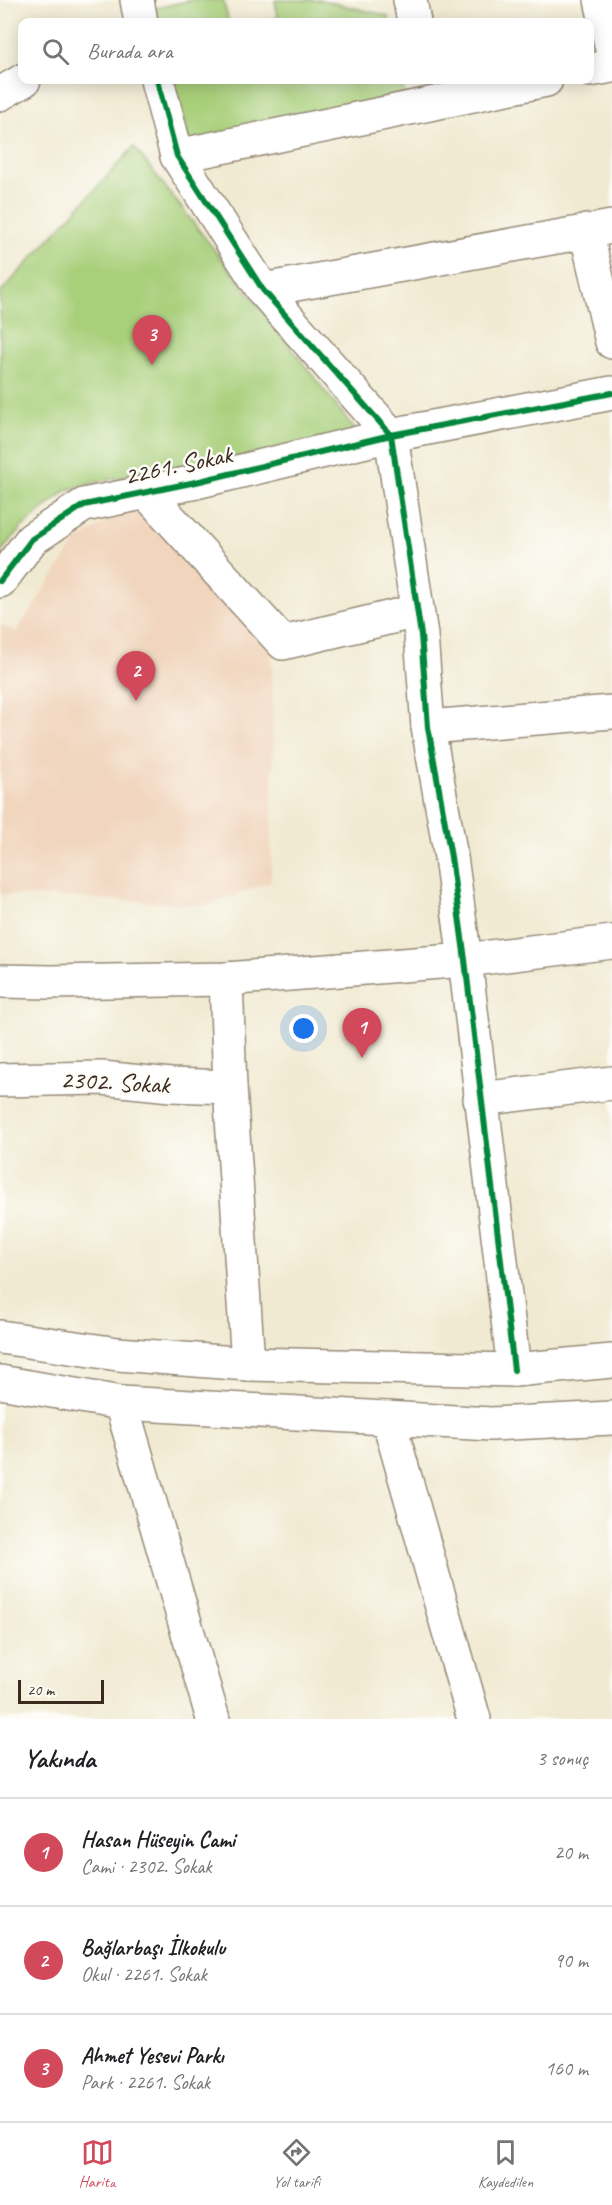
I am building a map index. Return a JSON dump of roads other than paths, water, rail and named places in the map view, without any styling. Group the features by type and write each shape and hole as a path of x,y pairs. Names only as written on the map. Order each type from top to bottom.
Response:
{"street":[{"path":"410,0 413,18"},
{"path":"601,0 612,49"},
{"path":"594,69 612,66"},
{"path":"0,94 18,84"},
{"path":"158,84 177,156 263,290 391,435 417,611 428,727 451,857 465,960 514,1370"},
{"path":"177,156 426,92 506,84"},
{"path":"263,290 599,229 612,342"},
{"name":"2261. Sokak","path":"0,581 32,539 84,505 391,435 612,393"},
{"path":"146,492 283,643 417,611"},
{"path":"428,727 612,712"},
{"path":"0,981 226,980 465,960 612,942"},
{"path":"226,980 230,1087 248,1364"},
{"name":"2302. Sokak","path":"0,1080 102,1078 171,1085 230,1087"},
{"path":"480,1099 612,1083"},
{"path":"0,1337 118,1354 248,1364 514,1370 612,1361"},
{"path":"0,1382 121,1403 491,1424 612,1418"},
{"path":"121,1403 213,1719"},
{"path":"388,1418 474,1719"}],"place":[{"name":"Ahmet Yesevi Parkı","path":"152,365"},
{"name":"Bağlarbaşı İlkokulu","path":"136,701"},
{"name":"Hasan Hüseyin Cami","path":"362,1058"}]}
